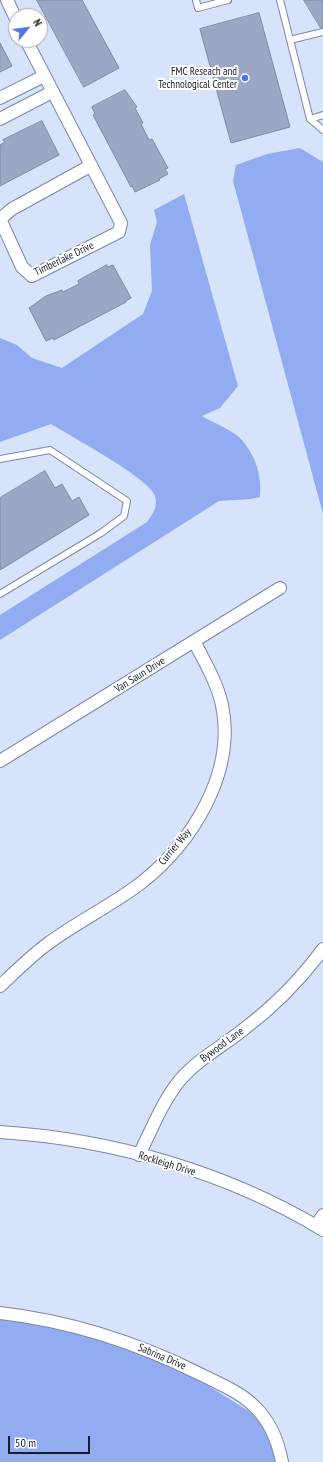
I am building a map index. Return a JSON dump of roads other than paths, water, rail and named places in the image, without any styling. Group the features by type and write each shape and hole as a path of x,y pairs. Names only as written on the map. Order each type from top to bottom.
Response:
{"street":[{"name":"Timberlake Drive","path":"30,48 121,224 119,232 32,276 22,267 0,219 12,209 90,166"},
{"path":"0,98 44,76"},
{"path":"0,119 52,92"},
{"name":"Van Saun Drive","path":"0,761 280,588"},
{"name":"Currier Way","path":"0,986 49,943 120,897 146,878 178,845 207,801 223,759 225,722 216,686 194,641"},
{"name":"Bywood Lane","path":"139,1155 164,1104 181,1079 196,1064 246,1028 272,1006 296,982 323,949"},
{"name":"Rockleigh Drive","path":"0,1132 51,1137 139,1155 177,1166 235,1187 320,1228"},
{"path":"320,1228 323,1215"},
{"name":"Sabrina Drive","path":"0,1313 59,1322 98,1332 148,1350 219,1383 242,1396 265,1418 273,1431 282,1462"}],"lane":[{"path":"196,0 198,8 228,0"},
{"path":"280,0 310,119 323,130"},
{"path":"290,40 323,32"},
{"path":"310,119 323,115"},
{"path":"0,459 50,450 127,501 124,516 101,533 0,594"}],"place":[{"name":"FMC Reseach and Technological Center","path":"245,78"}]}
